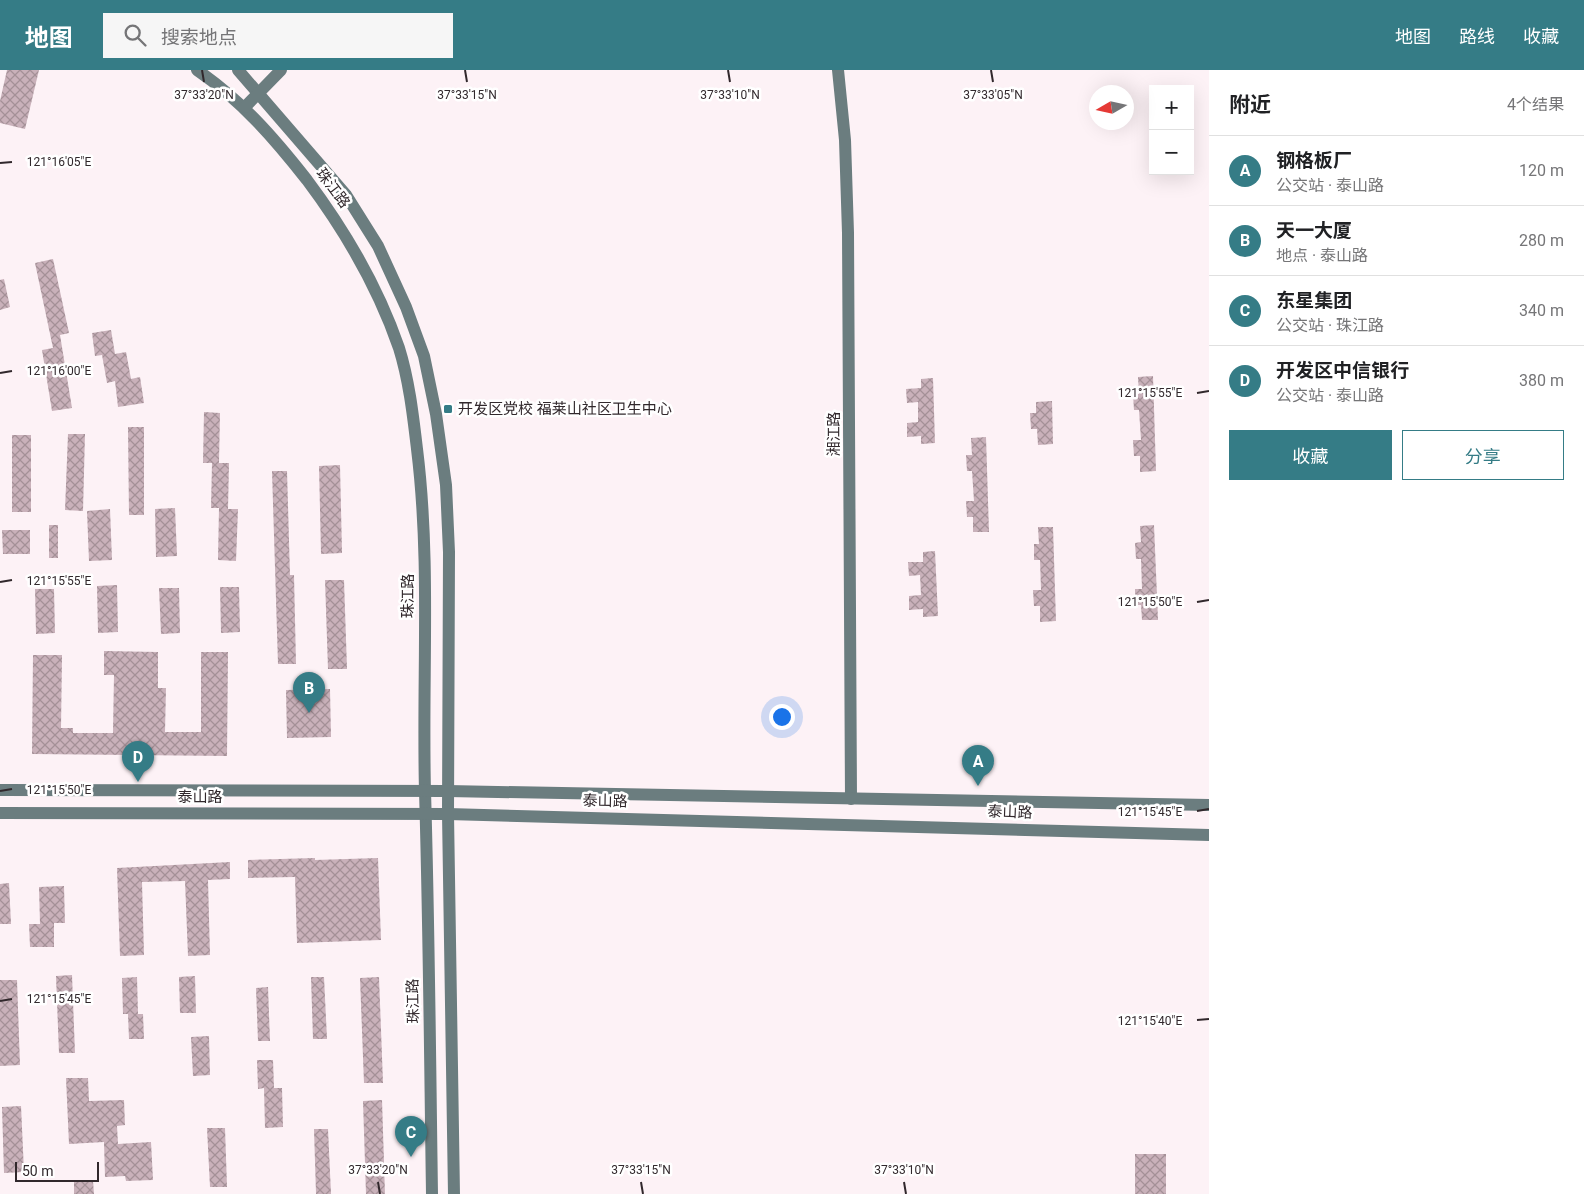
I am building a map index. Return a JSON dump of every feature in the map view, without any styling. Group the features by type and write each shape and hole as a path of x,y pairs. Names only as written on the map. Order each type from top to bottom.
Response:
{"main road":[{"name":"珠江路","path":"197,70 226,89 245,107 285,153 335,218 363,264 399,350 412,408 420,472 424,546 425,792 427,814 432,1194"},
{"path":"245,107 281,70"},
{"name":"湘江路","path":"838,70 846,140 848,233 851,799"},
{"path":"226,89 242,71 346,195 369,231 406,307 424,356 436,414 446,485 449,552 448,814 454,1194"},
{"name":"泰山路","path":"0,790 448,791 1209,806"},
{"name":"泰山路","path":"0,813 448,814 1209,835"}],"building":[{"path":"7,70 39,70 25,129 0,123 0,101"},
{"path":"53,259 69,333 60,335 72,408 52,411 42,350 53,348 35,263"},
{"path":"4,279 10,307 0,310 0,280"},
{"path":"111,330 115,354 126,352 131,379 140,377 144,403 118,407 115,381 107,383 102,355 95,356 92,333"},
{"path":"1153,376 1156,471 1140,472 1140,456 1134,456 1133,440 1141,440 1139,410 1134,410 1133,394 1139,394 1138,377"},
{"path":"933,378 935,443 921,444 921,436 907,437 907,423 918,422 918,402 907,403 906,389 921,388 921,379"},
{"path":"1052,401 1053,444 1038,445 1037,429 1031,429 1030,413 1036,413 1036,402"},
{"path":"204,412 220,413 219,463 229,463 228,509 238,509 236,561 218,560 219,508 211,508 212,463 203,463"},
{"path":"128,427 144,427 144,515 129,515"},
{"path":"68,434 85,434 83,511 65,510"},
{"path":"12,435 31,435 31,512 12,512"},
{"path":"986,437 989,532 973,532 973,517 967,517 966,501 974,501 972,471 967,471 966,455 972,455 971,438"},
{"path":"340,465 342,553 321,554 319,466"},
{"path":"272,471 287,471 290,575 294,575 296,664 278,664"},
{"path":"175,508 177,556 156,557 155,509"},
{"path":"110,509 112,560 89,561 87,511"},
{"path":"49,525 58,525 58,558 49,558"},
{"path":"1154,525 1158,620 1142,620 1141,605 1135,605 1135,589 1142,589 1141,559 1136,559 1135,543 1141,542 1140,526"},
{"path":"1038,527 1053,527 1056,621 1040,622 1040,606 1034,606 1033,590 1041,590 1040,560 1034,560 1034,544 1039,544"},
{"path":"2,530 30,530 30,554 3,554"},
{"path":"935,551 938,616 923,617 923,609 909,610 909,596 921,595 920,575 909,576 908,562 923,562 923,552"},
{"path":"325,580 344,580 347,669 328,669"},
{"path":"117,585 118,632 98,633 97,586"},
{"path":"220,587 239,587 240,632 221,633"},
{"path":"159,588 179,588 180,633 161,634"},
{"path":"35,589 54,589 55,633 36,634"},
{"path":"104,651 158,652 158,688 166,688 165,732 201,732 201,652 228,652 227,756 32,754 33,655 62,655 61,728 73,728 73,733 113,733 114,675 104,675"},
{"path":"330,689 331,737 287,738 286,690"},
{"path":"315,858 315,860 378,858 381,940 297,943 295,877 248,878 248,860"},
{"path":"230,862 230,879 208,880 210,955 188,956 185,881 142,882 144,955 120,956 117,868"},
{"path":"9,883 11,924 0,924 0,884"},
{"path":"64,886 65,923 54,923 54,947 30,947 29,924 40,924 39,887"},
{"path":"72,975 75,1053 59,1053 56,976"},
{"path":"195,976 196,1013 180,1013 179,977"},
{"path":"137,977 138,1014 143,1014 144,1039 129,1039 128,1014 123,1014 122,978"},
{"path":"311,977 324,977 327,1039 313,1039"},
{"path":"379,977 383,1083 364,1083 360,978"},
{"path":"0,980 17,980 20,1065 0,1066"},
{"path":"268,987 270,1041 258,1041 256,988"},
{"path":"209,1036 210,1075 193,1076 191,1037"},
{"path":"257,1060 273,1060 274,1088 282,1088 283,1127 265,1128 264,1088 258,1089"},
{"path":"66,1078 88,1078 89,1101 124,1100 125,1125 117,1126 118,1144 151,1142 153,1180 126,1181 125,1176 105,1177 104,1142 69,1144"},
{"path":"382,1100 385,1194 366,1194 363,1101"},
{"path":"21,1106 24,1172 4,1173 2,1107"},
{"path":"207,1128 225,1128 227,1187 210,1187"},
{"path":"314,1129 328,1129 331,1194 316,1194"},
{"path":"1135,1154 1166,1154 1166,1194 1135,1194"},
{"path":"74,1181 93,1181 94,1194 74,1194"}],"place":[{"name":"开发区党校 福莱山社区卫生中心","path":"448,409"},
{"name":"天一大厦","path":"309,713"},
{"name":"开发区中信银行","path":"138,782"},
{"name":"钢格板厂","path":"978,786"},
{"name":"东星集团","path":"411,1157"}]}
